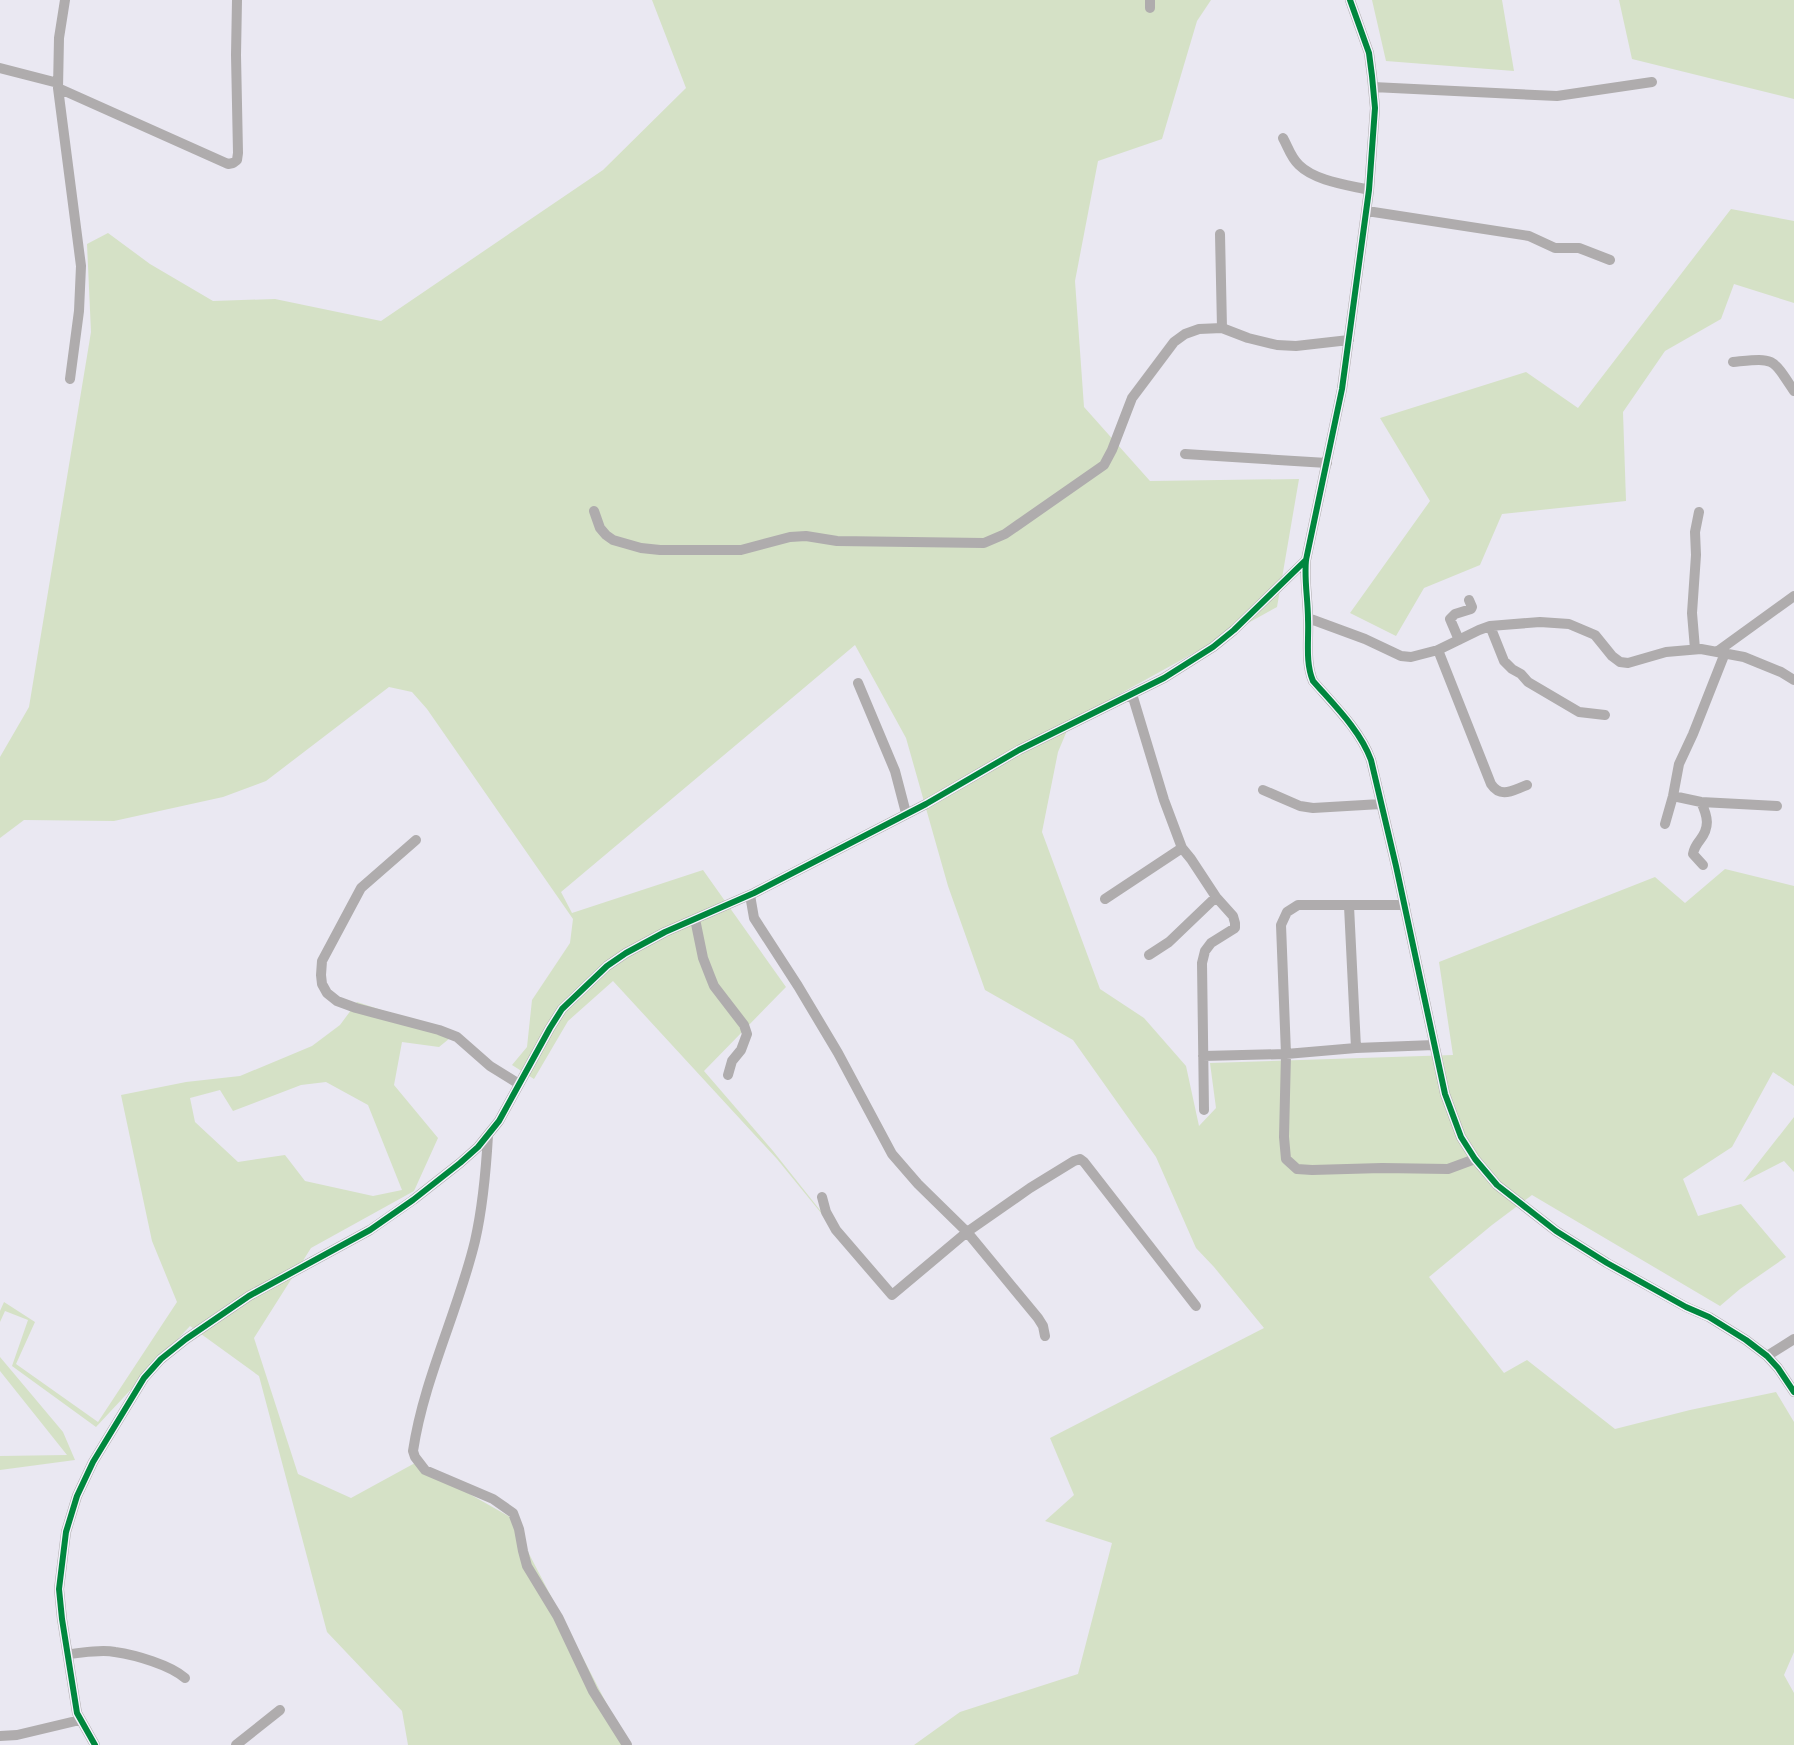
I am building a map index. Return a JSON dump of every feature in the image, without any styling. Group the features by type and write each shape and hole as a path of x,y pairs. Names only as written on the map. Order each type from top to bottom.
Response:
{"street":[{"path":"65,0 59,38 58,86 81,266 80,311 70,379"},
{"path":"0,68 58,86 228,164 233,163 237,160 238,153 237,0"},
{"path":"1350,0 1369,53 1373,87 1374,108 1369,190 1342,389 1306,560 1308,671 1313,681 1347,720 1367,748 1375,771 1445,1094 1461,1136 1476,1159 1497,1185 1556,1231 1614,1267 1726,1327 1766,1356 1778,1368 1794,1392"},
{"path":"1373,87 1558,96 1652,82"},
{"path":"1283,138 1299,166 1310,174 1369,190"},
{"path":"1367,211 1529,236 1555,248 1579,248 1610,260"},
{"path":"1220,234 1222,328"},
{"path":"594,511 600,528 613,540 641,548 660,550 741,550 790,537 806,536 837,541 984,543 1005,534 1104,465 1112,450 1132,398 1174,342 1185,334 1198,329 1222,328 1248,338 1277,345 1296,346 1349,340"},
{"path":"1733,362 1763,359 1771,361 1780,369 1794,391"},
{"path":"1185,454 1327,463"},
{"path":"1695,649 1692,613 1696,554 1695,532 1699,512"},
{"path":"95,1745 77,1713 59,1589 66,1532 77,1496 93,1462 144,1378 161,1359 222,1313 286,1275 343,1246 391,1215 460,1163 488,1135 498,1121 562,1010 595,976 626,953 665,932 750,894 926,804 1019,750 1164,678 1213,647 1234,630 1306,560"},
{"path":"1665,824 1679,764 1693,734 1722,652 1794,596"},
{"path":"1458,640 1450,619 1455,614 1471,609 1472,606 1469,600"},
{"path":"1308,618 1366,639 1401,656 1411,657 1438,650 1490,626 1540,622 1569,624 1595,635 1612,656 1620,662 1628,663 1666,652 1695,649 1744,657 1781,672 1794,680"},
{"path":"1490,626 1504,661 1512,669 1522,674 1528,682 1579,712 1605,715"},
{"path":"1438,650 1495,790 1503,793 1527,785"},
{"path":"858,683 896,771 906,813"},
{"path":"1132,694 1164,800 1182,848 1216,897 1232,916 1235,923 1235,928 1211,943 1205,950 1202,963 1204,1110"},
{"path":"1263,790 1300,806 1313,808 1381,804"},
{"path":"1673,796 1701,802 1777,806"},
{"path":"1701,802 1708,822 1704,835 1694,848 1693,854 1703,865"},
{"path":"416,840 361,888 322,960 322,984 327,992 337,1001 457,1037 490,1066 519,1084"},
{"path":"1105,899 1182,848"},
{"path":"750,894 754,918 834,1046 892,1154 918,1184 967,1232 1038,1318 1043,1326 1045,1336"},
{"path":"1149,955 1169,942 1216,897"},
{"path":"1405,905 1298,905 1288,912 1281,925 1286,1054 1284,1137 1286,1159 1297,1169 1448,1169 1476,1159"},
{"path":"1349,906 1356,1048"},
{"path":"695,919 703,958 712,981 744,1025 747,1034 741,1050 732,1062 728,1075"},
{"path":"1203,1056 1286,1054 1356,1048 1434,1045"},
{"path":"488,1135 483,1202 474,1243 432,1373 413,1451 415,1457 425,1470 493,1499 513,1513 519,1529 522,1551 527,1566 558,1617 593,1692 627,1745"},
{"path":"822,1197 826,1212 836,1230 892,1295 967,1232 1030,1188 1074,1161 1080,1160 1084,1162 1196,1306"},
{"path":"1766,1356 1794,1339"},
{"path":"68,1654 115,1652 166,1667 178,1672 185,1678"},
{"path":"236,1745 280,1710"},
{"path":"0,1736 17,1735 80,1720"}],"green space":[{"path":"652,0 1211,0 1197,21 1162,139 1098,161 1075,281 1084,407 1150,481 1299,479 1277,607 1071,721 1058,752 1042,832 1100,989 1144,1018 1186,1066 1199,1126 1216,1108 1210,1063 1453,1055 1439,962 1655,877 1685,903 1725,869 1794,886 1794,1086 1773,1072 1732,1147 1683,1179 1698,1216 1741,1204 1786,1257 1740,1289 1720,1306 1532,1195 1429,1277 1504,1373 1527,1360 1615,1429 1690,1410 1776,1392 1794,1422 1794,1652 1784,1675 1794,1693 1794,1745 914,1745 960,1712 1078,1674 1112,1543 1045,1521 1074,1495 1050,1438 1264,1328 1196,1248 1156,1157 1073,1040 985,990 948,886 906,738 855,645 561,892 572,913 703,870 786,987 704,1071 773,1151 870,1273 777,1159 613,981 568,1021 534,1079 512,1065 527,1047 532,1000 570,943 573,919 427,709 412,692 389,687 266,781 223,797 114,821 24,820 0,838 0,757 29,707 91,332 87,244 108,233 150,264 213,301 275,299 381,321 603,170 686,88"},
{"path":"1372,0 1502,0 1514,71 1386,61"},
{"path":"1619,0 1794,0 1794,99 1632,59"},
{"path":"1731,209 1794,221 1794,303 1734,284 1721,319 1665,351 1623,412 1626,501 1502,514 1480,565 1424,588 1396,636 1350,613 1430,501 1380,418 1526,372 1578,408"},
{"path":"357,1002 455,1034 439,1047 402,1042 394,1085 438,1138 414,1191 311,1248 254,1338 298,1474 351,1498 415,1463 510,1517 628,1745 408,1745 402,1711 327,1632 259,1376 190,1326 96,1427 12,1366 28,1320 5,1311 0,1322 0,1311 4,1302 35,1322 16,1364 98,1422 177,1302 152,1241 121,1095 186,1082 240,1076 312,1046 340,1025","holes":["326,1082 368,1105 402,1190 373,1196 305,1181 285,1155 238,1162 195,1122 190,1098 220,1090 233,1111 301,1085"]},
{"path":"1794,1117 1794,1172 1784,1161 1743,1182"},
{"path":"0,1357 63,1432 75,1460 0,1470 0,1456 67,1455 0,1371"}],"cycle path":[{"path":"1350,0 1369,53 1375,108 1369,190 1342,389 1306,560 1308,659 1313,681 1353,728 1371,760 1445,1094 1461,1137 1475,1159 1497,1185 1556,1231 1607,1263 1686,1307 1709,1317 1746,1340 1767,1356 1778,1368 1794,1392"},
{"path":"95,1745 77,1713 62,1619 59,1589 66,1532 77,1496 93,1462 144,1378 161,1359 186,1339 249,1296 370,1230 413,1200 460,1163 478,1147 499,1121 562,1009 607,966 626,953 665,932 754,893 926,804 1019,750 1164,678 1213,647 1234,630 1306,560"}]}
